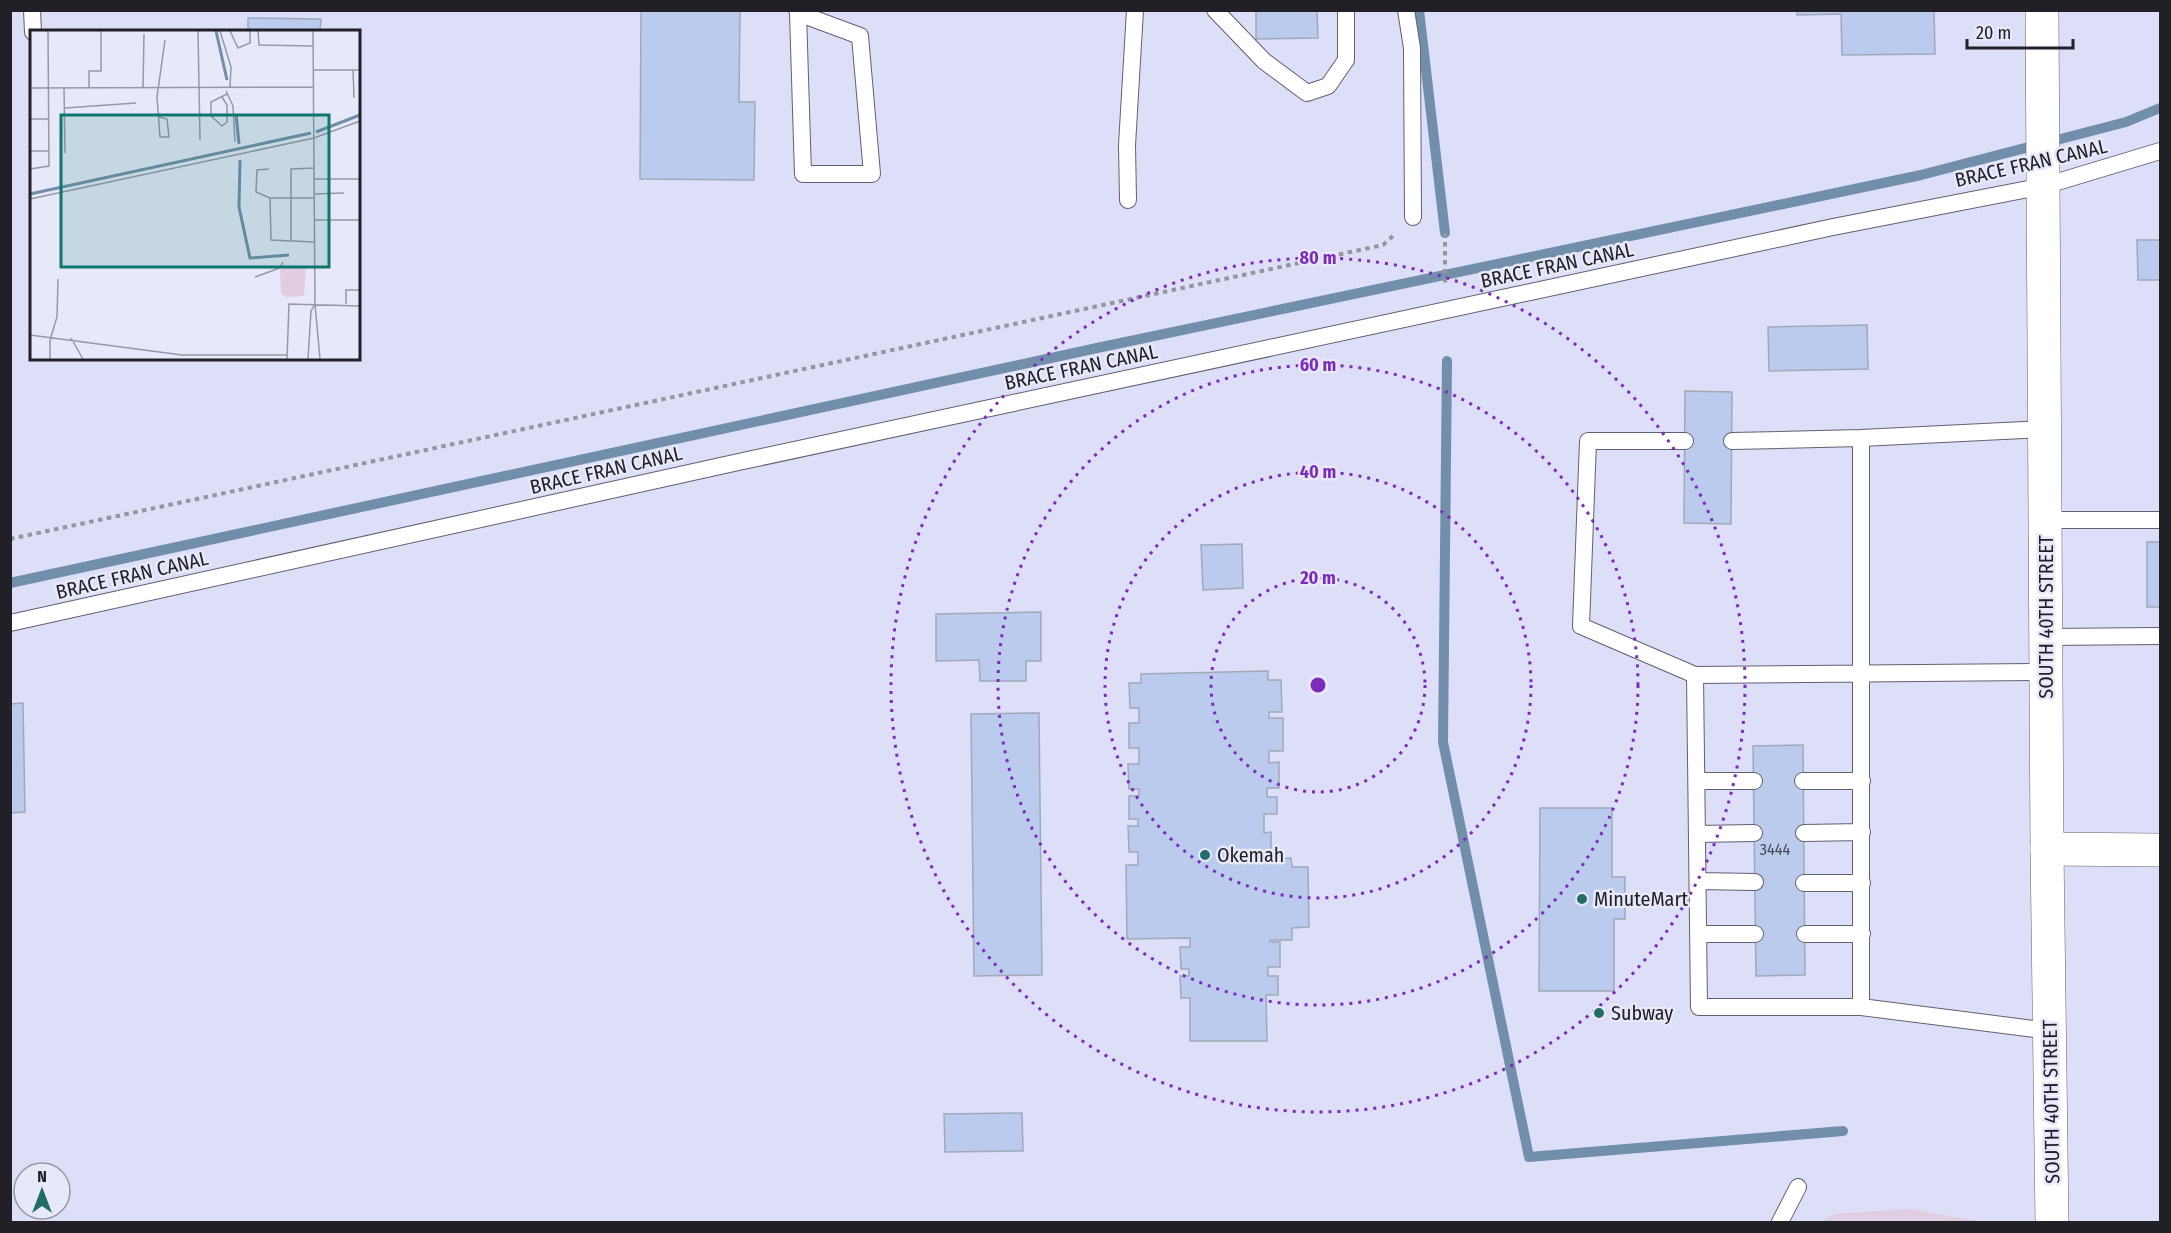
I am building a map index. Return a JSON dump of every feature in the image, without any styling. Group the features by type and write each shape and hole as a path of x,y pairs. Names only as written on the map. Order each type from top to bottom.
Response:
{"main road":[{"name":"SOUTH 40TH STREET","path":"2042,10 2047,849 2052,1222"},
{"path":"2047,849 2160,850"}],"lane":[{"path":"32,10 33,30"},
{"path":"1128,200 1127,145 1135,10"},
{"path":"1215,10 1264,61 1307,93 1328,86 1346,60 1346,10"},
{"path":"1406,10 1412,48 1413,217"},
{"path":"797,12 860,36 872,174 804,174 797,12"},
{"name":"BRACE FRAN CANAL","path":"10,623 754,458 2044,183 2160,151"},
{"path":"1732,441 1861,438 2045,429"},
{"path":"1861,438 1861,1007"},
{"path":"1685,441 1588,441 1581,626 1695,675 2046,672"},
{"path":"2046,520 2160,520"},
{"path":"2046,637 2160,636"},
{"path":"1695,675 1699,1007 1861,1007 2050,1030"},
{"path":"1697,781 1754,781"},
{"path":"1803,781 1862,781"},
{"path":"1804,833 1862,832"},
{"path":"1697,834 1754,833"},
{"path":"1698,881 1755,882"},
{"path":"1804,883 1862,883"},
{"path":"1698,934 1755,934"},
{"path":"1805,934 1862,934"},
{"path":"1780,1222 1798,1187"}],"path":[{"path":"10,539 1383,245 1413,217"},
{"path":"1444,233 1445,288"}],"shaded area":[{"path":"10,11 2160,11 2160,1222 11,1222"},
{"path":"1909,1209 1984,1222 1821,1222 1835,1214"}],"building":[{"path":"641,10 740,10 739,102 755,102 754,180 640,179"},
{"path":"1256,10 1317,10 1318,38 1256,39"},
{"path":"1797,10 1934,10 1935,54 1842,55 1841,14 1797,15"},
{"path":"248,18 321,19 320,30 248,30"},
{"path":"2137,240 2160,240 2160,280 2138,280"},
{"path":"1867,325 1868,369 1769,371 1768,327"},
{"path":"1685,391 1732,392 1731,524 1684,523"},
{"path":"2147,542 2160,542 2160,607 2147,607"},
{"path":"1242,544 1243,588 1203,590 1201,545"},
{"path":"1041,612 1041,661 1026,661 1026,681 980,681 979,660 936,661 936,614"},
{"name":"Okemah","path":"1268,671 1268,680 1281,680 1282,712 1269,712 1269,718 1283,718 1283,751 1269,751 1269,763 1279,762 1279,788 1267,788 1267,797 1277,797 1277,814 1264,814 1264,833 1271,832 1271,859 1291,858 1292,867 1308,867 1309,927 1292,928 1292,940 1270,940 1270,942 1280,942 1280,967 1268,967 1268,976 1278,976 1278,995 1266,995 1267,1041 1190,1041 1190,998 1181,998 1180,976 1189,976 1189,969 1181,969 1180,947 1190,947 1190,938 1127,939 1126,865 1138,865 1138,852 1129,852 1128,826 1138,826 1138,819 1129,819 1129,796 1139,796 1139,789 1129,789 1128,764 1139,764 1139,748 1129,748 1129,723 1139,723 1139,708 1130,708 1129,683 1141,683 1141,674"},
{"path":"23,703 25,812 10,813 10,704"},
{"path":"1039,713 1042,975 974,976 971,714"},
{"path":"1803,745 1805,975 1756,976 1753,746"},
{"path":"1540,808 1612,808 1612,877 1625,877 1625,919 1614,919 1614,991 1539,991"},
{"path":"1022,1113 1023,1151 945,1152 944,1114"}],"waterway":[{"path":"1419,10 1445,233"},
{"path":"10,583 1097,348 1921,175 2126,122 2160,108"},
{"path":"1447,361 1443,742 1529,1157 1843,1131"}],"place":[{"name":"Okemah","path":"1205,855"},
{"name":"MinuteMart","path":"1582,899"},
{"name":"Subway","path":"1599,1013"}]}
